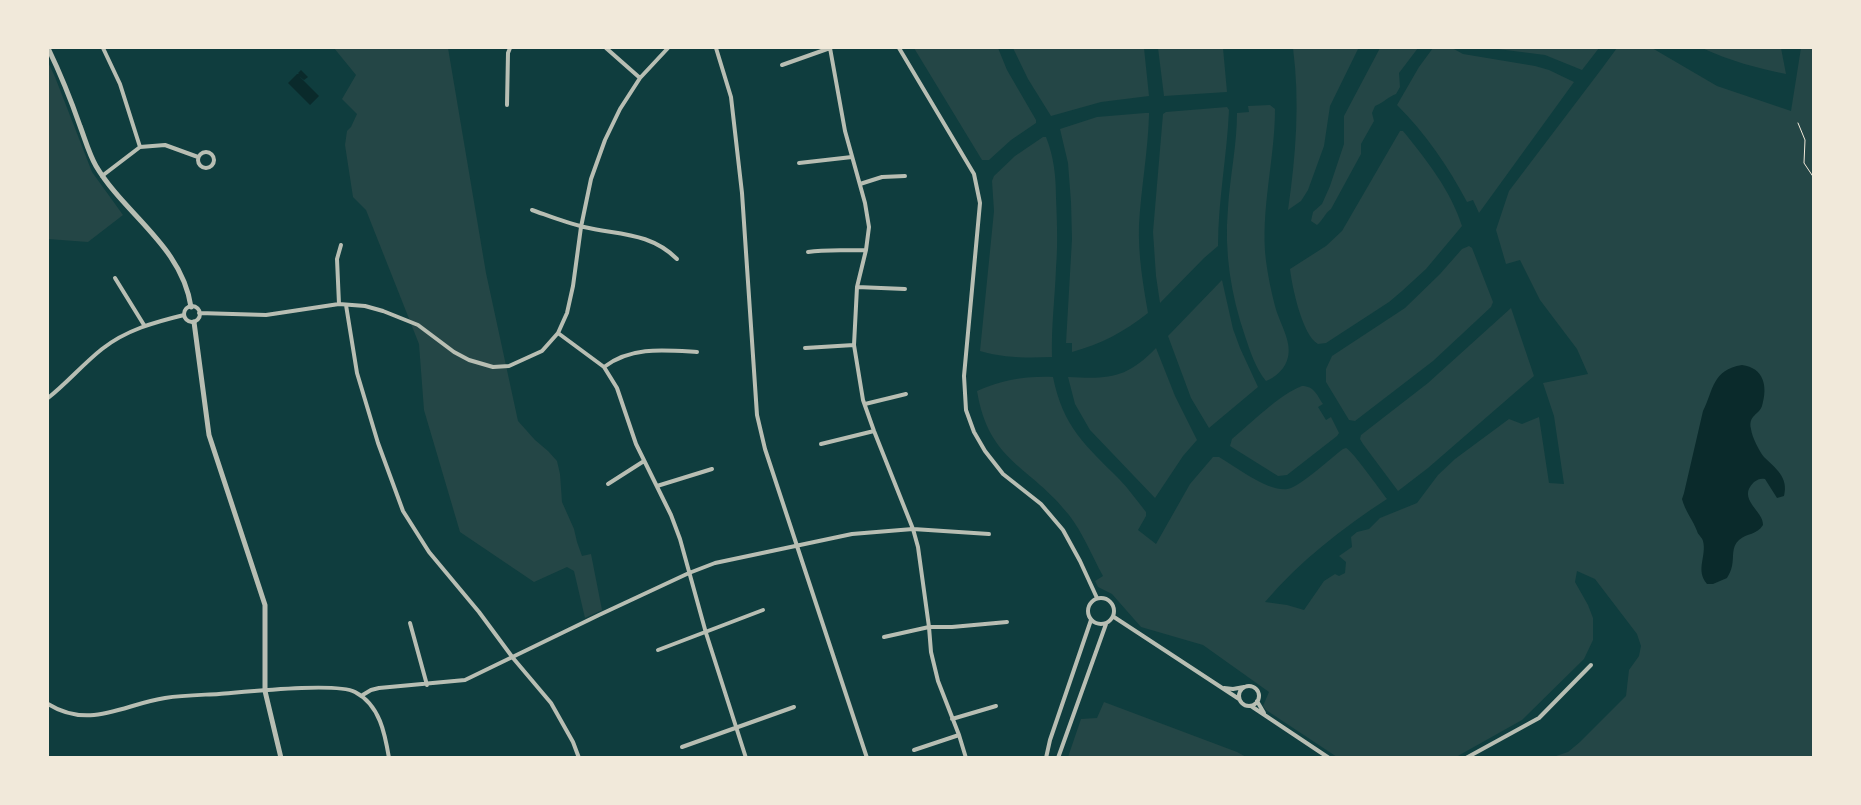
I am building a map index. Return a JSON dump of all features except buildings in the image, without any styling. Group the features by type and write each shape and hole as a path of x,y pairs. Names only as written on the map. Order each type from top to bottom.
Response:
{"street":[{"path":"48,48 77,117 94,164 102,176 170,254 181,273 189,294 191,307"},
{"path":"103,48 120,84 140,147"},
{"path":"507,105 508,53 510,48"},
{"path":"606,48 640,78"},
{"path":"199,314 266,314 339,304 365,306 418,325 454,352 469,360 493,368 509,366 542,351 558,333 567,313 574,286 591,179 606,140 620,109 640,78 668,48"},
{"path":"716,48 731,97 741,184 757,415 766,449 867,758"},
{"path":"782,66 830,48 845,131 866,203 869,227 866,250 857,287 854,345 865,404 913,529 918,547 930,627 931,652 938,681 966,758"},
{"path":"899,48 974,174 980,203 964,376 966,410 974,432 985,451 1004,474 1041,504 1063,530 1097,598"},
{"path":"102,176 140,147 165,145 198,157"},
{"path":"203,152 210,153 214,159 213,163 211,166 203,167 199,165 198,157 203,152"},
{"path":"799,163 852,157"},
{"path":"860,184 882,177 905,176"},
{"path":"532,210 582,227 640,236 668,250 677,259"},
{"path":"339,304 337,259 341,245"},
{"path":"808,252 826,249 866,250"},
{"path":"115,278 144,325"},
{"path":"857,287 905,289"},
{"path":"346,305 356,373 378,443 403,511 429,552 551,703 573,742 579,758"},
{"path":"191,307 197,309 199,314 198,319 194,322 186,320 184,315 186,309 191,307"},
{"path":"48,398 69,381 103,348 144,325 184,315"},
{"path":"194,322 209,435 265,605 265,691 281,758"},
{"path":"558,333 604,367 618,388 636,444 658,486 680,539 706,633 746,758"},
{"path":"805,348 854,345"},
{"path":"604,367 612,360 650,350 697,352"},
{"path":"865,404 906,394"},
{"path":"820,444 874,431"},
{"path":"608,484 644,461"},
{"path":"658,486 712,469"},
{"path":"361,696 370,690 378,688 465,680 599,615 715,564 852,534 913,529 989,534"},
{"path":"1046,758 1050,740 1091,620 1088,610 1092,601 1097,598 1107,599 1114,606 1114,617 1106,624 1058,758"},
{"path":"658,650 763,610"},
{"path":"1114,617 1239,699 1243,704 1251,706 1329,758"},
{"path":"1091,620 1101,625 1106,624"},
{"path":"884,637 930,627 952,628 1007,622"},
{"path":"410,623 427,685"},
{"path":"1466,758 1538,718 1591,665"},
{"path":"1222,688 1233,689 1250,686 1256,689 1259,695 1257,701 1251,706"},
{"path":"1239,699 1239,692 1244,687"},
{"path":"48,704 63,711 78,714 104,714 164,698 265,691 349,690 361,696 382,724 389,758"},
{"path":"1257,701 1265,715"},
{"path":"952,719 996,706"},
{"path":"682,747 794,707"},
{"path":"914,750 959,735"}],"path":[{"path":"1798,123 1805,140 1804,163 1814,178"}],"shaded area":[{"path":"334,48 448,48 486,273 518,421 557,461 562,502 574,529 582,556 591,554 602,610 585,618 574,571 567,567 534,582 460,532 424,410 419,344 366,210 353,197 345,145 347,131 357,114 342,99 356,75"},
{"path":"914,48 998,48 1007,70 1036,123 1011,140 989,160 982,160"},
{"path":"1013,48 1144,48 1149,96 1101,102 1051,116 1028,79"},
{"path":"1158,48 1223,48 1227,92 1164,96"},
{"path":"1293,48 1358,49 1330,106 1324,146 1308,190 1301,201 1288,210 1297,108"},
{"path":"1380,48 1418,48 1399,73 1400,87 1396,94 1375,106 1372,113 1374,121 1361,144 1361,154 1331,209 1317,225 1311,221 1313,212 1322,204 1344,144 1344,116"},
{"path":"1433,48 1452,48 1463,54 1535,66 1549,70 1574,82 1479,213 1473,200 1467,202 1427,139 1397,105 1419,67"},
{"path":"1490,48 1599,48 1582,70 1545,55"},
{"path":"1617,48 1652,48 1717,86 1791,111 1801,48 1813,48 1813,757 1553,757 1568,752 1580,742 1626,696 1629,670 1639,656 1641,646 1637,634 1595,579 1577,571 1575,582 1593,618 1593,640 1584,659 1522,720 1456,757 1337,757 1266,710 1263,706 1269,692 1203,645 1141,627 1112,594 1098,587 1095,581 1103,576 1079,529 1054,498 1001,449 991,434 983,415 977,391 1014,379 1053,377 1057,394 1069,422 1086,445 1123,483 1146,512 1146,516 1138,530 1156,544 1190,484 1213,457 1219,457 1265,484 1283,489 1291,488 1303,481 1343,449 1349,450 1387,499 1322,546 1292,573 1265,602 1304,610 1324,581 1335,574 1339,576 1345,573 1346,562 1339,556 1352,547 1351,537 1357,532 1369,529 1380,518 1417,503 1438,475 1455,459 1509,419 1522,424 1539,417 1549,483 1564,484 1554,416 1543,383 1588,374 1577,349 1540,300 1520,260 1506,264 1496,230 1509,191"},
{"path":"1702,48 1781,48 1786,74 1744,64"},
{"path":"48,62 92,172 123,215 88,242 48,239"},
{"path":"301,70 308,77 304,80 299,76 319,96 310,105 288,83"},
{"path":"1270,105 1275,109 1273,147 1266,204 1266,261 1277,312 1287,338 1289,351 1283,369 1273,378 1266,381 1251,354 1232,289 1228,257 1227,224 1237,113 1249,112 1248,106"},
{"path":"1227,107 1229,110 1228,127 1219,212 1218,246 1160,303 1153,232 1163,114 1166,112"},
{"path":"1149,113 1139,236 1141,269 1148,313 1112,337 1072,352 1072,343 1066,343 1072,239 1071,202 1068,163 1060,129 1097,117"},
{"path":"1400,131 1403,131 1445,188 1462,226 1426,269 1389,302 1326,343 1318,344 1312,339 1303,321 1290,269 1326,246 1342,231"},
{"path":"1043,137 1046,137 1051,152 1056,190 1057,250 1052,357 1016,357 980,351 994,211 992,181 994,176 1015,156"},
{"path":"1469,246 1472,248 1493,302 1491,307 1433,361 1355,421 1349,420 1326,382 1326,369 1332,356 1405,308 1440,274 1462,249"},
{"path":"1222,280 1233,329 1258,387 1209,428 1191,398 1168,336"},
{"path":"1511,308 1534,376 1428,468 1398,491 1363,444 1360,439 1361,435 1428,383"},
{"path":"1156,348 1175,396 1197,440 1183,456 1155,498 1090,430 1075,404 1068,377 1095,378 1116,375 1135,366"},
{"path":"1742,365 1755,370 1763,379 1764,399 1762,406 1752,418 1750,424 1758,448 1783,478 1785,483 1784,496 1777,498 1765,479 1754,482 1749,488 1749,499 1763,525 1758,531 1742,538 1736,543 1732,568 1727,578 1713,584 1707,584 1702,573 1703,541 1682,499 1703,411 1712,388 1719,376 1725,371"},
{"path":"1302,386 1312,389 1317,394 1323,404 1318,407 1326,420 1331,417 1339,433 1337,436 1287,475 1278,476 1230,446 1232,439 1266,410 1293,390"},
{"path":"1104,702 1246,757 1068,757 1081,719 1097,718"}]}
